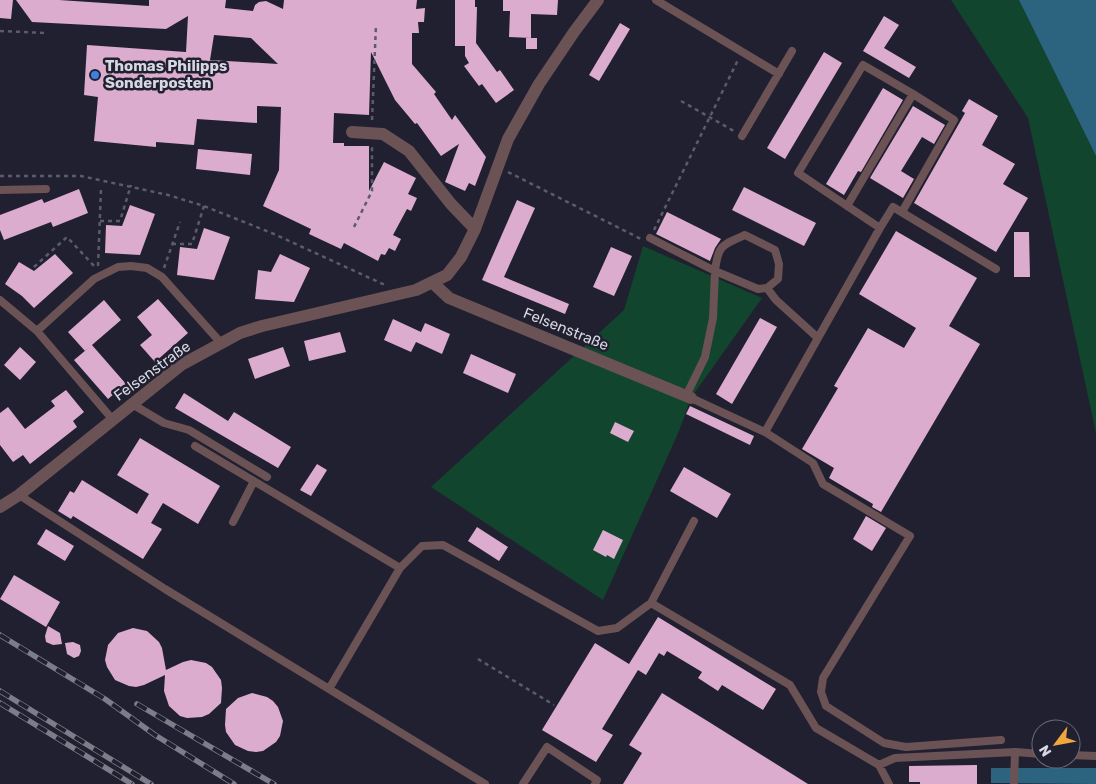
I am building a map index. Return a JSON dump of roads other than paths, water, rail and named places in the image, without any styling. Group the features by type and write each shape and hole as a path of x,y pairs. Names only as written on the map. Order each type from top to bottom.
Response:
{"street":[{"name":"Felsenstraße","path":"0,507 20,494 181,365 240,333 262,326 416,290 447,275 461,257 475,229 508,139 540,84 574,32 598,0"},
{"path":"352,132 383,134 410,151 451,204 475,229"},
{"name":"Felsenstraße","path":"433,283 448,298 689,397"}],"lane":[{"path":"656,0 779,74"},
{"path":"742,136 792,51"},
{"path":"880,228 798,172 862,65 954,120 902,212"},
{"path":"847,206 913,94"},
{"path":"0,190 46,189"},
{"path":"765,432 893,207 996,269"},
{"path":"650,238 715,271 758,289 767,288 778,278 779,264 775,250 744,235 724,244 717,256 715,271 713,318 705,357 689,397 765,432 813,463 823,484 910,536 822,678 821,692 826,706 884,743 906,747 1001,740"},
{"path":"37,331 94,279 118,266 131,266 147,268 162,277 221,343"},
{"path":"767,288 776,300 818,338"},
{"path":"0,300 37,331 113,420"},
{"path":"132,404 164,423 190,430 267,477"},
{"path":"195,446 400,568"},
{"path":"233,522 254,481"},
{"path":"20,494 155,582 485,784"},
{"path":"329,689 400,568 422,546 443,545 598,631 617,628 651,603 694,521"},
{"path":"651,603 790,685 816,728 879,764 889,784"},
{"path":"523,784 547,747 597,780 595,784"},
{"path":"879,764 895,758 1015,752 1031,753"},
{"path":"1014,784 1015,752"},
{"path":"1081,755 1096,756"}],"water":[{"path":"1019,0 1096,0 1096,156"},
{"path":"991,768 1096,768 1096,784 991,783"}],"railway":[{"path":"0,635 105,699 155,735 234,784"},
{"path":"0,691 151,784"},
{"path":"0,703 132,784"},
{"path":"137,704 274,784"}],"place":[{"name":"Thomas Philipps Sonderposten","path":"95,75"}]}
